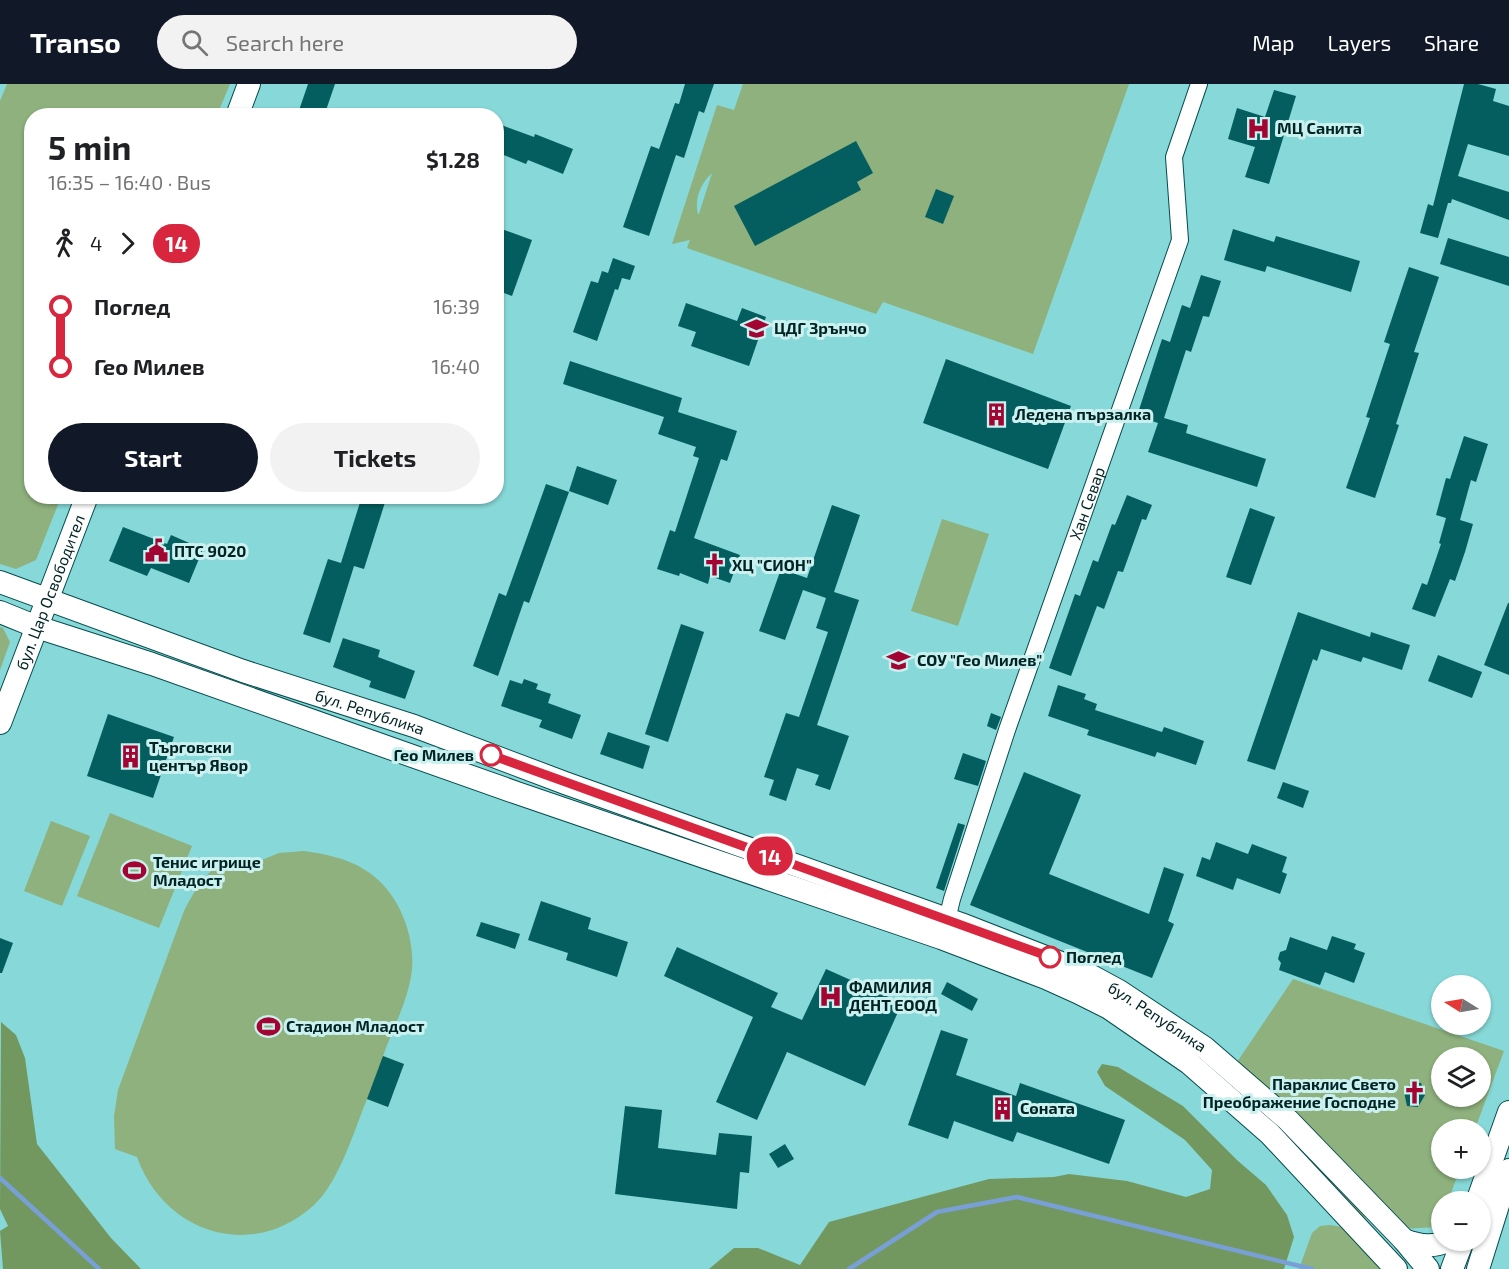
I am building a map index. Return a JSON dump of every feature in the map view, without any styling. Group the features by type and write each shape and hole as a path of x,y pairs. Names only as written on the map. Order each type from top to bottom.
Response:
{"street":[{"path":"240,108 249,84"},
{"name":"Хан Севар","path":"945,929 952,899 1006,730 1180,240 1174,157 1199,84"},
{"name":"бул. Цар Освободител","path":"0,723 49,601 84,504"},
{"name":"бул. Република","path":"0,582 243,671 414,726 565,783 945,929 1077,992 1109,1008 1189,1063 1270,1134 1396,1269"},
{"name":"бул. Република","path":"0,612 37,627 152,664 517,793 1084,972 1119,991 1205,1048 1288,1120 1404,1240 1428,1269"},
{"path":"1481,1191 1509,1112"},
{"path":"1478,1269 1509,1170"},
{"path":"1404,1240 1421,1246 1431,1246"},
{"path":"1452,1269 1459,1251"}],"green space":[{"path":"7,84 230,84 220,108 24,108 24,504 58,504 36,560 16,569 0,564 0,101"},
{"path":"743,84 1129,84 1033,354 883,302 876,314 687,248 690,240 672,244 717,105 734,110","holes":["712,173 699,214 697,208 699,192"]},
{"path":"942,519 989,534 958,626 911,611"},
{"path":"0,627 3,628 10,642 0,670"},
{"name":"Тенис игрище Младост","path":"110,813 192,846 159,928 77,896"},
{"path":"51,821 90,836 62,906 24,891"},
{"name":"Стадион Младост","path":"304,851 328,855 365,870 386,888 402,913 410,941 412,969 404,1002 383,1056 404,1064 388,1107 367,1099 338,1170 314,1205 290,1222 264,1232 238,1235 212,1231 189,1221 167,1205 150,1183 137,1157 115,1149 114,1116 118,1090 184,911 203,880 215,867 230,857 250,865 279,853"},
{"path":"1293,979 1431,1026 1431,1035 1457,1035 1504,1051 1491,1086 1491,1047 1431,1047 1431,1107 1483,1107 1479,1119 1431,1119 1431,1179 1456,1179 1452,1191 1431,1191 1431,1227 1402,1229 1375,1210 1355,1224 1189,1063 1231,1071"},
{"path":"1,1022 16,1035 25,1058 37,1144 111,1238 141,1269 3,1269 0,1231 8,1226 0,1209"},
{"path":"1102,1064 1118,1067 1183,1106 1238,1161 1266,1185 1287,1215 1294,1237 1284,1269 709,1269 734,1248 758,1248 800,1265 829,1222 989,1179 1054,1177 1069,1174 1127,1181 1186,1197 1210,1189 1212,1170 1185,1140 1105,1086 1097,1072"},
{"path":"1320,1226 1342,1227 1380,1269 1299,1269 1312,1233"}],"building":[{"path":"308,84 335,84 327,108 300,108"},
{"path":"685,84 714,84 704,113 699,111 684,158 676,155 649,236 623,227 651,146 659,149 675,103 679,104"},
{"path":"1464,84 1478,84 1496,89 1493,101 1509,106 1509,156 1468,144 1458,176 1509,192 1509,220 1452,199 1451,203 1448,203 1438,238 1420,233 1428,204 1433,206"},
{"name":"МЦ Санита","path":"1274,90 1296,96 1269,184 1245,177 1255,147 1228,139 1237,108 1265,117"},
{"path":"504,126 534,137 535,134 573,149 563,174 528,160 526,164 504,155"},
{"path":"856,141 873,173 857,182 861,190 755,246 734,206"},
{"path":"936,189 954,196 943,224 925,217"},
{"path":"1233,229 1274,242 1276,236 1360,261 1351,292 1267,266 1265,272 1224,260"},
{"path":"504,230 532,240 512,296 504,293"},
{"path":"1448,238 1509,257 1509,286 1440,264"},
{"path":"613,258 635,266 630,280 622,278 618,290 615,289 597,341 573,332 591,281 598,283 602,271 608,273"},
{"path":"1409,267 1439,277 1414,352 1419,353 1375,498 1346,488 1370,418 1366,417 1390,344 1384,342"},
{"path":"1201,275 1221,281 1209,317 1203,316 1191,352 1186,350 1164,418 1188,425 1186,433 1266,459 1257,487 1148,452 1158,423 1137,416 1162,339 1170,342 1182,305 1190,308"},
{"path":"686,303 737,321 742,308 766,317 749,366 691,346 696,332 678,326"},
{"name":"Ледена пързалка","path":"946,359 1071,406 1048,469 923,423"},
{"path":"570,361 682,398 678,412 737,431 727,461 721,459 694,538 740,555 730,583 710,576 708,584 680,573 679,576 657,569 670,530 675,532 699,458 693,456 696,447 658,434 664,417 563,384"},
{"path":"1464,436 1488,444 1476,482 1471,480 1460,520 1473,524 1465,552 1455,581 1450,579 1435,617 1412,609 1422,583 1427,585 1441,544 1439,543 1446,518 1436,515 1446,478 1450,479"},
{"path":"577,466 617,480 608,505 569,491"},
{"path":"546,484 569,492 529,603 524,601 498,676 473,666 499,593 506,596"},
{"path":"1127,495 1152,505 1146,520 1142,519 1123,572 1118,571 1104,609 1097,606 1071,676 1049,668 1075,594 1080,596 1093,560 1098,562 1112,524 1115,525"},
{"path":"359,504 384,504 364,569 354,566 330,643 303,634 328,559 341,563"},
{"path":"832,505 860,515 834,592 859,600 817,725 849,736 830,790 815,785 819,775 797,768 786,801 769,795 774,780 764,777 786,713 799,717 828,632 816,628 826,598 803,590 785,640 759,631 781,569 807,578"},
{"path":"1250,508 1275,517 1251,585 1226,577"},
{"path":"123,527 167,544 171,535 203,549 189,583 151,568 147,576 109,561"},
{"path":"1509,603 1509,675 1484,665"},
{"path":"1298,612 1370,637 1371,632 1410,645 1402,670 1363,657 1361,662 1321,649 1317,661 1313,659 1275,770 1247,761"},
{"path":"681,624 704,632 668,742 645,734"},
{"path":"343,638 380,650 378,657 415,671 405,699 369,687 371,681 333,667"},
{"path":"1438,655 1482,672 1472,698 1428,681"},
{"path":"524,679 538,684 536,689 551,694 548,703 581,715 572,739 539,727 542,720 501,706 510,680 522,684"},
{"path":"1058,685 1086,694 1084,699 1097,704 1095,710 1162,732 1164,727 1204,741 1196,765 1157,752 1155,757 1087,735 1089,730 1048,716"},
{"path":"991,713 1001,717 996,730 987,726"},
{"name":"Търговски център Явор","path":"108,714 174,737 153,798 87,776"},
{"path":"608,732 650,746 643,769 600,754"},
{"path":"963,753 986,761 978,786 954,779"},
{"path":"1024,772 1081,795 1049,874 1149,914 1164,867 1184,874 1168,921 1174,924 1152,978 970,905"},
{"path":"1283,782 1309,791 1303,808 1277,798"},
{"path":"958,823 965,825 944,891 936,888"},
{"path":"1216,842 1248,854 1252,844 1287,857 1282,872 1287,874 1280,894 1237,878 1233,890 1196,876 1202,857 1210,860"},
{"path":"541,901 591,918 588,929 628,942 617,977 566,960 568,953 528,940"},
{"path":"481,922 520,934 515,949 476,936"},
{"path":"1332,936 1356,944 1354,949 1365,953 1354,983 1325,972 1320,985 1279,970 1280,952 1286,950 1290,937 1327,950"},
{"path":"0,938 13,943 2,973 0,973"},
{"path":"677,947 778,993 771,1007 802,1020 826,969 902,1003 865,1086 787,1052 757,1120 716,1102 753,1017 664,976"},
{"path":"947,982 978,999 972,1011 941,994"},
{"name":"Соната","path":"941,1030 968,1039 956,1075 1016,1096 1020,1083 1125,1120 1109,1164 1017,1132 1013,1142 954,1121 948,1139 908,1125"},
{"path":"383,1056 404,1064 388,1107 367,1099"},
{"name":"Параклис Свето Преображение Господне","path":"1412,1082 1421,1083 1425,1095 1418,1107 1407,1106 1404,1092"},
{"path":"625,1106 662,1110 658,1148 716,1155 719,1133 752,1136 749,1173 740,1172 737,1209 615,1194"},
{"path":"785,1144 794,1159 778,1168 769,1154"}],"waterway":[{"path":"0,1178 99,1269"},
{"path":"849,1269 937,1212 1017,1197 1312,1269"}],"bus line":[{"name":"14","path":"491,755 1050,957"}],"place":[{"name":"МЦ Санита","path":"1259,128"},
{"name":"ЦДГ Зрънчо","path":"756,328"},
{"name":"Ледена пързалка","path":"997,414"},
{"name":"ПТС 9020","path":"156,551"},
{"name":"ХЦ \"СИОН\"","path":"714,565"},
{"name":"СОУ \"Гео Милев\"","path":"899,660"},
{"name":"Гео Милев","path":"491,755"},
{"name":"Търговски център Явор","path":"131,756"},
{"name":"Тенис игрище Младост","path":"135,871"},
{"name":"Поглед","path":"1050,957"},
{"name":"ФАМИЛИЯ ДЕНТ ЕООД","path":"831,996"},
{"name":"Стадион Младост","path":"268,1026"},
{"name":"Параклис Свето Преображение Господне","path":"1414,1093"},
{"name":"Соната","path":"1002,1108"}]}
